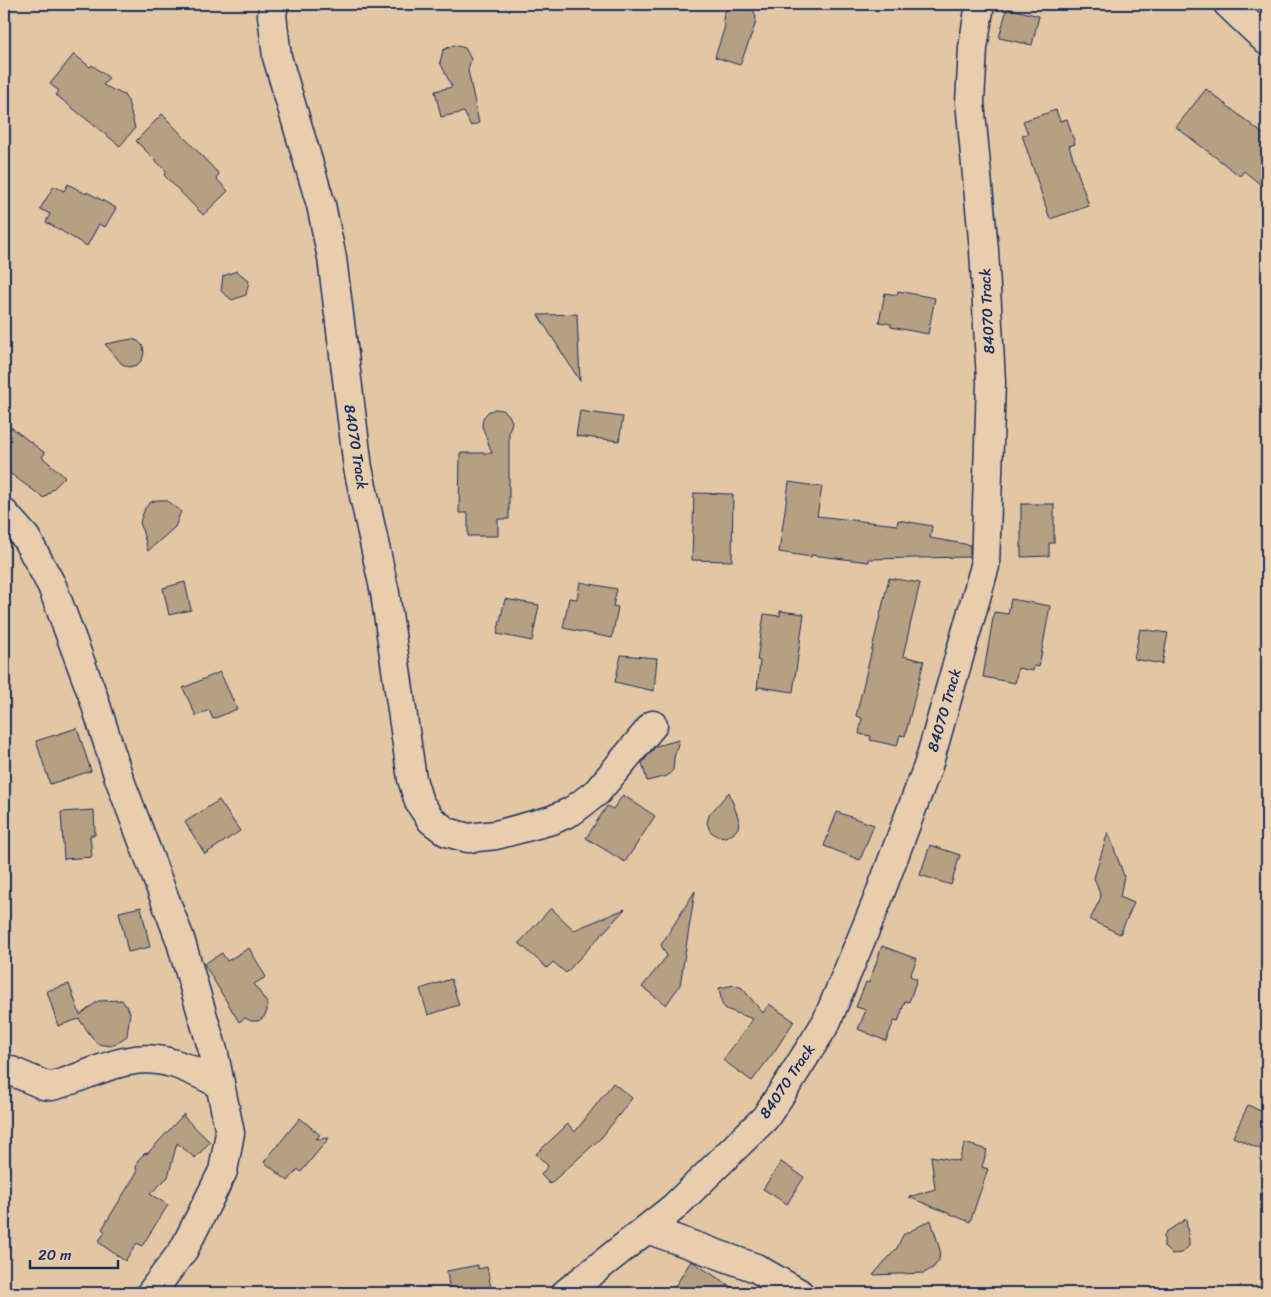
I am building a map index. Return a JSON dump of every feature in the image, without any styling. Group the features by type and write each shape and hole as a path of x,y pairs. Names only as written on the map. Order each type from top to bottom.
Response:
{"street":[{"name":"84070 Track","path":"274,4 272,15 276,56 321,206 332,258 358,468 385,593 412,779 419,802 431,820 447,832 468,838 496,835 544,823 572,812 597,792 653,724"},
{"name":"84070 Track","path":"566,1293 673,1208 765,1118 826,1022 876,904 928,766 985,566 992,382 984,250 970,102 973,48 980,4"},
{"path":"1228,4 1267,41"},
{"path":"4,513 26,538 52,586 93,696 119,778 180,938 214,1054 230,1133 223,1171 184,1249 151,1293"},
{"path":"4,1068 44,1085 52,1086 128,1061 150,1059 181,1064 220,1084"},
{"path":"648,1229 756,1268 798,1293"}],"building":[{"path":"746,4 753,9 756,17 755,25 740,65 715,57 725,26 723,21 724,13 729,6"},
{"path":"1007,8 1039,16 1032,45 999,38"},
{"path":"454,45 465,48 471,59 468,70 479,123 471,126 464,112 441,117 435,91 452,87 440,62 443,50"},
{"path":"74,54 90,67 92,65 109,78 103,85 124,95 128,101 135,128 120,146 56,95 59,91 50,84"},
{"path":"1206,89 1267,137 1267,190 1244,171 1240,176 1176,127"},
{"path":"1056,110 1060,121 1067,119 1075,144 1069,146 1089,206 1050,219 1022,135 1028,134 1023,121"},
{"path":"162,114 219,174 216,178 228,191 203,215 164,175 167,172 136,141"},
{"path":"68,184 116,208 105,227 99,224 87,246 46,222 50,214 40,209 54,186 64,191"},
{"path":"237,271 249,281 246,295 232,300 221,291 223,276"},
{"path":"898,291 935,298 928,334 891,327 891,324 879,322 885,293 897,295"},
{"path":"577,314 580,381 538,315"},
{"path":"132,339 138,341 143,346 144,353 142,360 137,365 129,367 122,364 105,344"},
{"path":"495,409 503,410 509,415 512,422 509,432 509,519 498,519 498,536 468,536 468,513 459,513 460,453 492,453 482,426 483,418 488,412"},
{"path":"580,411 623,417 619,441 576,436"},
{"path":"4,422 45,453 42,457 65,477 44,498 4,469"},
{"path":"789,482 822,487 817,516 897,525 898,520 932,526 930,538 970,545 970,557 869,559 869,562 779,552"},
{"path":"694,493 733,494 732,561 692,560"},
{"path":"166,500 181,511 175,527 148,551 140,522 145,508 151,502"},
{"path":"1021,504 1054,504 1054,543 1049,543 1049,556 1021,557"},
{"path":"889,578 920,583 903,656 924,661 905,736 900,735 897,746 870,740 871,736 859,734 862,718 856,716"},
{"path":"185,582 191,610 169,615 163,588"},
{"path":"580,582 617,589 613,606 618,607 612,638 563,628 569,598 577,599"},
{"path":"505,599 539,605 532,641 497,634"},
{"path":"1011,599 1050,606 1039,667 1034,666 1033,671 1018,668 1015,683 983,677 994,612 1008,614"},
{"path":"780,611 804,614 793,692 759,687 757,690 760,661 757,660 764,614 780,616"},
{"path":"1140,629 1168,633 1162,664 1134,659"},
{"path":"621,655 657,658 654,691 615,682"},
{"path":"220,672 237,709 213,719 209,710 196,716 183,688"},
{"path":"77,728 91,771 50,784 36,741"},
{"path":"679,740 673,770 667,776 647,781 642,763 656,746"},
{"path":"729,792 739,820 738,828 733,834 725,837 717,836 710,831 707,823 709,815"},
{"path":"623,795 655,816 625,862 586,838 607,806 613,809"},
{"path":"219,800 240,831 205,854 185,822"},
{"path":"94,810 95,835 90,835 92,857 64,859 61,812"},
{"path":"837,812 874,825 860,860 824,846"},
{"path":"1108,832 1124,876 1120,897 1134,903 1120,934 1090,920 1101,897 1094,878"},
{"path":"930,845 960,855 951,885 920,875"},
{"path":"695,891 680,985 666,1005 642,987 667,956 661,945"},
{"path":"141,907 150,947 128,952 119,912"},
{"path":"551,908 574,930 625,909 566,973 553,962 547,968 519,943"},
{"path":"882,946 917,959 910,976 917,979 909,1002 905,1001 898,1022 894,1021 886,1041 858,1029 866,1010 856,1007 866,982 869,983"},
{"path":"249,948 266,977 254,984 267,1003 267,1011 264,1017 258,1021 251,1021 245,1018 239,1022 204,964 222,953 227,961"},
{"path":"451,979 459,1005 428,1015 420,989"},
{"path":"69,984 80,1015 98,1001 122,1000 130,1012 127,1036 112,1046 97,1044 79,1019 58,1026 47,991"},
{"path":"735,985 742,988 763,1013 769,1004 794,1021 752,1081 723,1060 753,1019 726,1009 722,1004 719,988"},
{"path":"613,1083 632,1098 602,1137 550,1184 541,1175 548,1166 536,1154 568,1124 575,1132"},
{"path":"1248,1105 1267,1114 1267,1152 1233,1137"},
{"path":"184,1114 184,1117 210,1142 195,1158 177,1143 168,1177 150,1194 168,1205 142,1246 137,1243 125,1261 98,1242 105,1232 102,1229 137,1172 138,1160 148,1153"},
{"path":"300,1118 320,1135 316,1139 329,1138 301,1172 298,1169 288,1181 264,1162"},
{"path":"965,1143 987,1150 982,1167 988,1169 970,1222 909,1197 935,1189 931,1156 959,1161"},
{"path":"781,1162 804,1177 787,1204 763,1189"},
{"path":"1186,1219 1189,1246 1182,1253 1171,1254 1164,1247 1164,1236 1166,1232"},
{"path":"931,1220 940,1250 939,1260 933,1268 924,1273 873,1275 897,1248 903,1235"},
{"path":"691,1261 693,1262 741,1293 671,1293"},
{"path":"478,1265 478,1269 487,1267 492,1293 450,1293 447,1271"}]}
